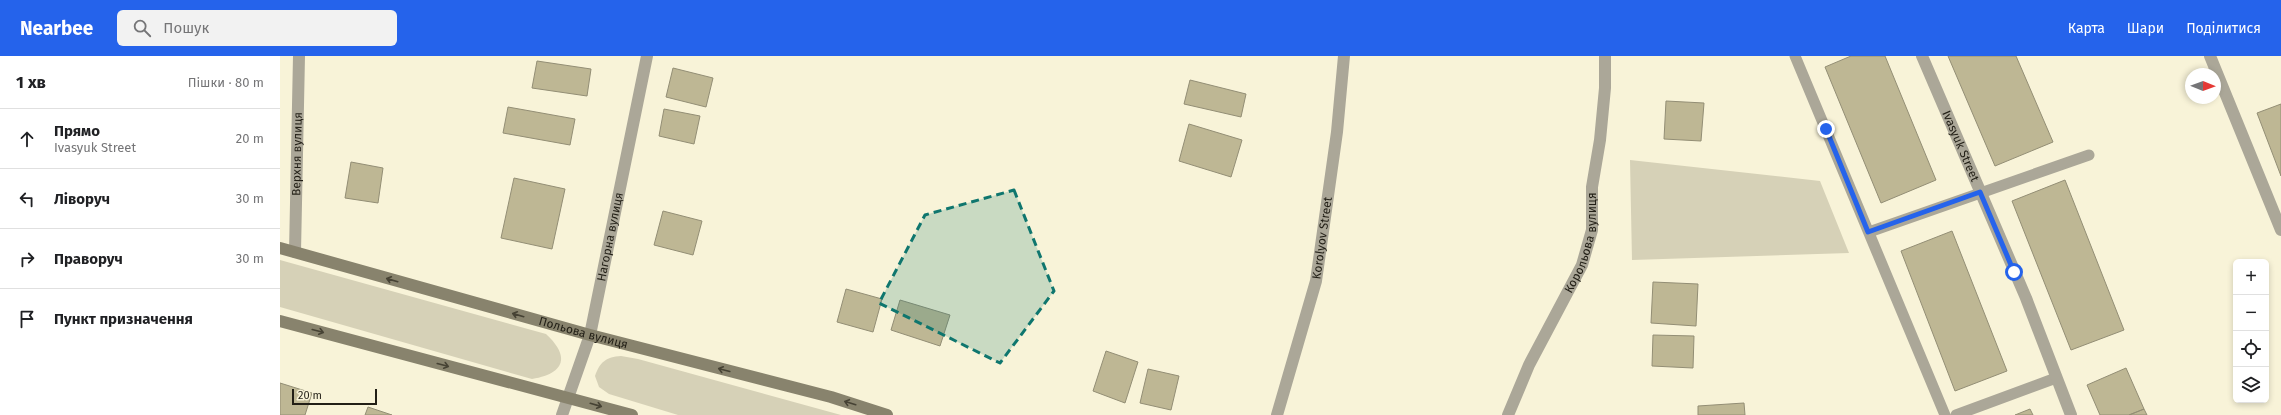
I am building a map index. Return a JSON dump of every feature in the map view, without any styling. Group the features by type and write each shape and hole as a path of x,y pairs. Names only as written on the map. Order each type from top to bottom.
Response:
{"main road":[{"name":"Польова вулиця","path":"280,248 590,335 831,398 887,415"},
{"path":"280,321 632,415"}],"street":[{"name":"Верхня вулиця","path":"295,252 299,56"},
{"name":"Нагорна вулиця","path":"562,415 590,335 647,56"},
{"name":"Korolyov Street","path":"1277,415 1316,281 1337,132 1344,56"},
{"name":"Корольова вулиця","path":"1508,415 1532,359 1582,265 1592,230 1592,187 1601,132 1605,88 1605,56"},
{"name":"Ivasyuk Street","path":"1922,56 2026,298 2071,415"},
{"path":"2210,56 2281,230"}],"lane":[{"path":"1795,56 1945,415"},
{"path":"1868,232 2089,155"},
{"path":"1956,415 2056,378"}],"highlighted area":[{"path":"1014,190 1054,291 1000,363 879,303 925,215"}],"shaded area":[{"path":"1630,160 1820,181 1849,253 1632,260"},
{"path":"280,260 546,334 559,350 561,357 560,363 557,369 551,373 543,377 532,379 280,307"},
{"path":"621,356 638,359 841,415 678,415 609,394 599,387 595,376 601,364 608,359"}],"building":[{"path":"1851,56 1885,56 1936,180 1881,203 1825,67"},
{"path":"1948,56 2016,56 2053,142 1995,166"},
{"path":"537,61 591,69 587,96 532,88"},
{"path":"673,68 713,78 706,107 666,97"},
{"path":"1190,80 1246,94 1241,117 1184,104"},
{"path":"1666,101 1704,103 1701,141 1664,139"},
{"path":"2281,104 2281,176 2257,113"},
{"path":"508,107 575,119 570,145 503,133"},
{"path":"664,109 700,116 694,144 659,136"},
{"path":"1189,124 1242,140 1231,177 1179,161"},
{"path":"351,162 383,168 378,203 345,198"},
{"path":"514,178 565,189 552,249 501,238"},
{"path":"2065,180 2124,330 2071,350 2012,201"},
{"path":"663,211 702,221 693,255 654,245"},
{"path":"1952,231 2007,371 1955,391 1901,251"},
{"path":"1653,282 1698,284 1696,326 1651,323"},
{"path":"846,289 882,299 873,332 837,322"},
{"path":"900,300 950,315 940,346 891,330"},
{"path":"1653,335 1694,336 1693,368 1652,366"},
{"path":"1106,351 1138,362 1125,403 1093,391"},
{"path":"2126,368 2144,409 2129,415 2100,415 2087,385"},
{"path":"1148,369 1179,376 1171,410 1140,403"},
{"path":"280,383 312,393 305,415 280,415"},
{"path":"1744,403 1745,415 1698,415 1698,406"},
{"path":"368,407 392,415 365,415"},
{"path":"2030,409 2033,415 2015,415"},
{"path":"2144,409 2147,415 2129,415"}],"route":[{"path":"1826,129 1868,232 1980,192 2014,272"}]}
